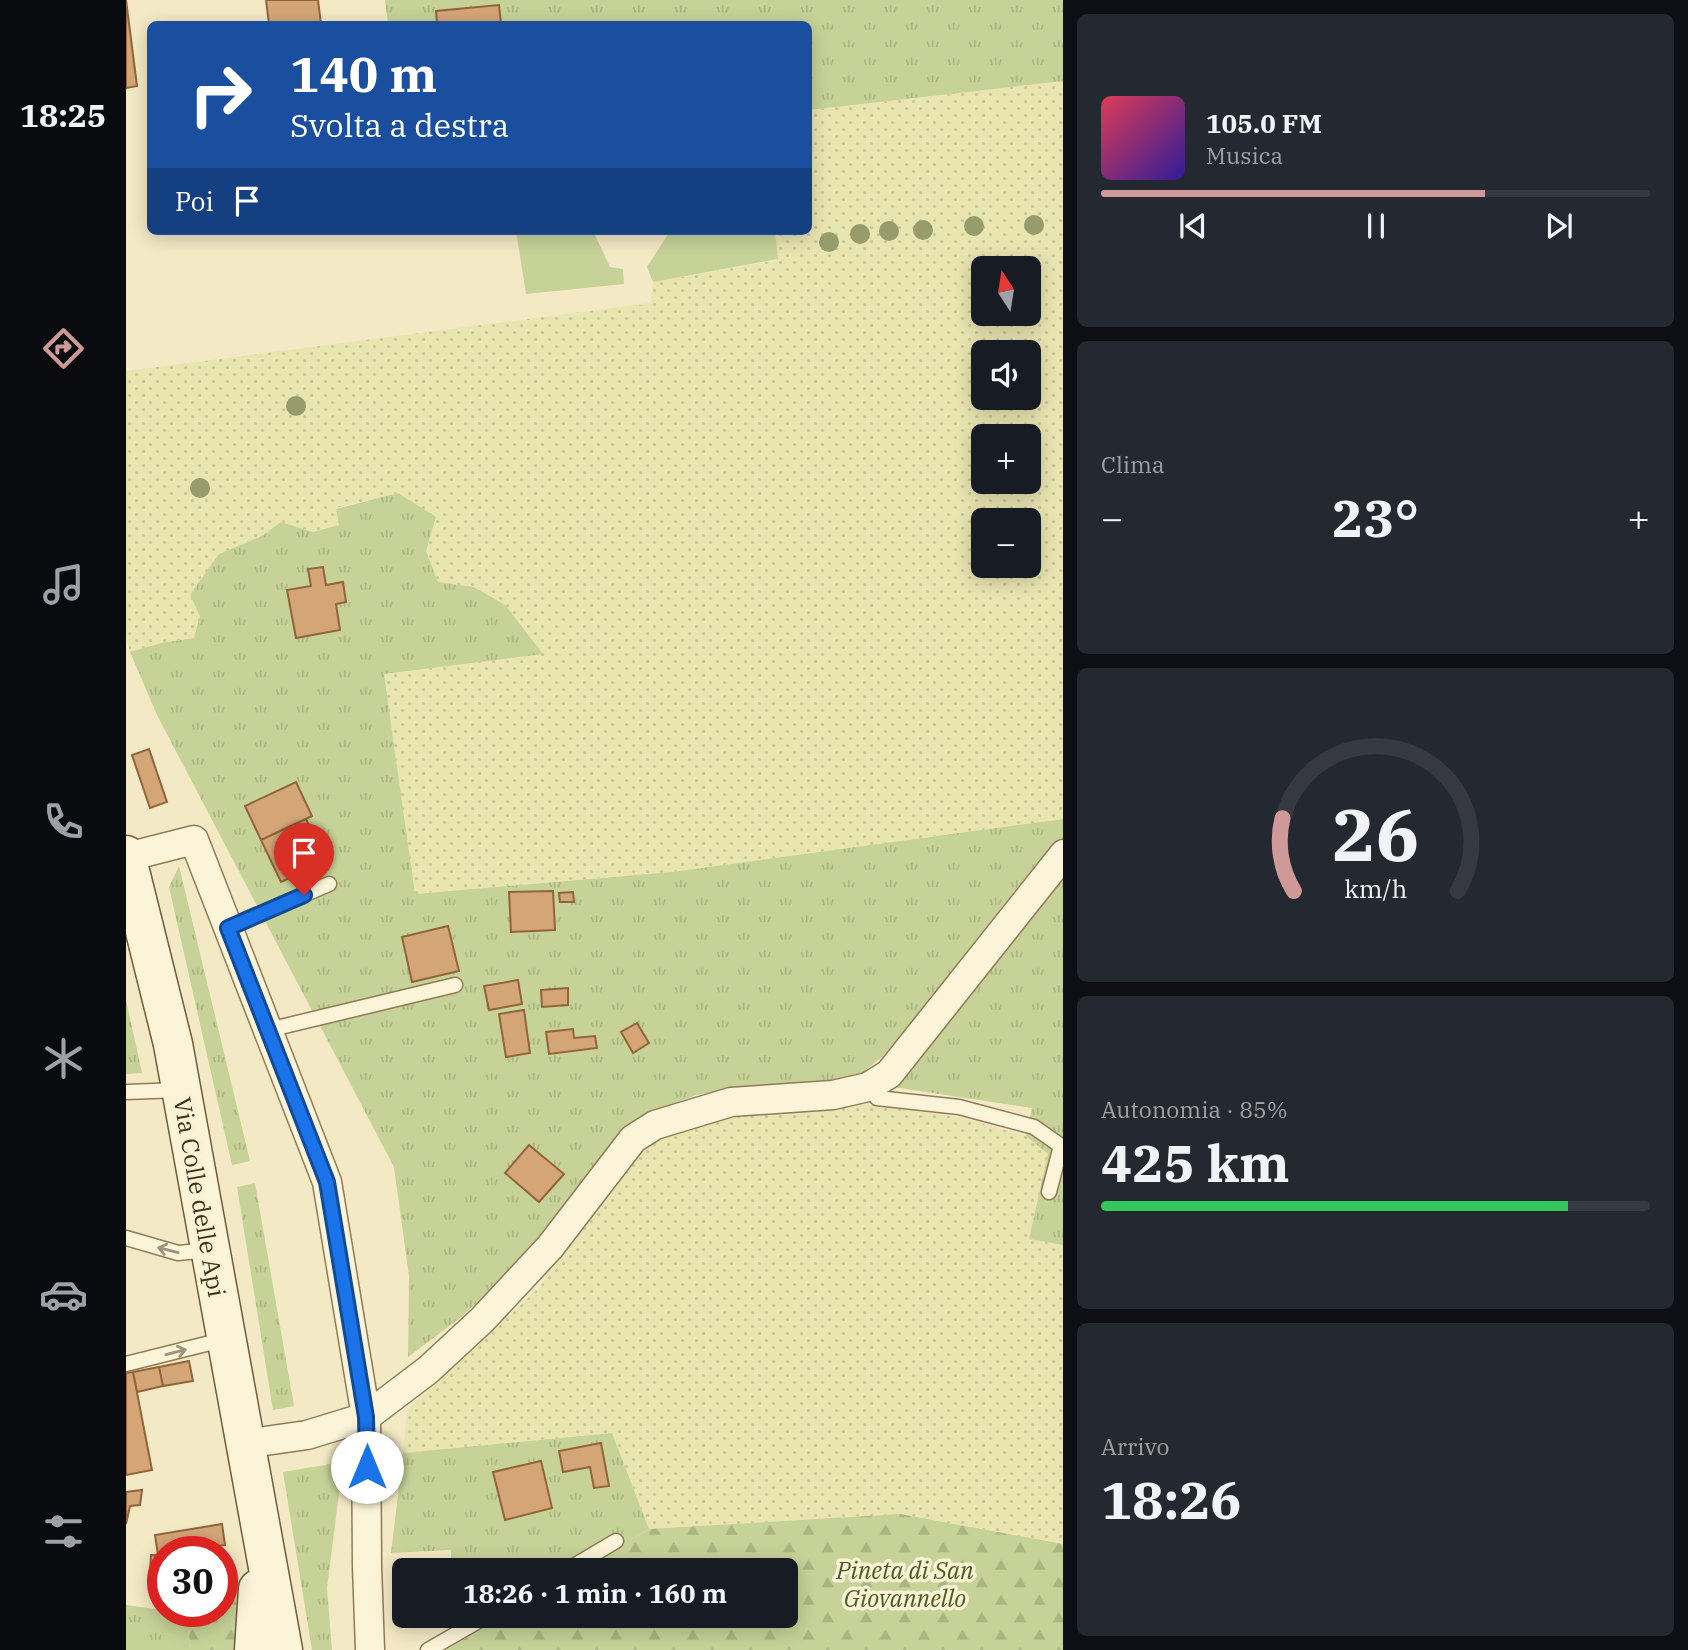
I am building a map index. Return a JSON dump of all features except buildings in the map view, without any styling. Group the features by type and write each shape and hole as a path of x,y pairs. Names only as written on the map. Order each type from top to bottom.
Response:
{"main road":[{"name":"Via Colle delle Api","path":"126,856 138,933 173,1044 283,1650"},
{"name":"Via Colle delle Api","path":"254,1650 262,1538"}],"street":[{"path":"126,856 194,840 327,1182 366,1417 370,1650"},
{"path":"245,1444 307,1435 366,1417 428,1370 482,1320 550,1247 633,1139 655,1125 731,1102 833,1095 868,1087 889,1074 1063,854"}],"lane":[{"path":"228,928 329,884"},
{"path":"268,1030 455,985"},
{"path":"868,1087 877,1098 959,1107 1034,1127 1061,1146 1049,1192"},
{"path":"126,1092 181,1090"},
{"path":"126,1238 178,1253 210,1250"},
{"path":"126,1364 226,1339"},
{"path":"587,1558 616,1541"},
{"path":"428,1650 466,1628"}],"shaded area":[{"path":"1063,81 1063,819 672,872 415,894 384,674 542,654 474,587 438,582 426,551 436,517 398,493 336,508 340,525 313,532 281,522 262,536 219,554 194,638 161,643 130,652 126,637 126,371 651,303 653,282 777,260 775,235 812,235 812,110"},
{"path":"863,1104 963,1118 1026,1136 1048,1154 1029,1239 1063,1245 1063,1544 900,1514 649,1529 612,1433 403,1453 407,1410 538,1289 631,1159 664,1134 727,1114"}],"green space":[{"path":"385,0 1063,0 1063,81 812,110 812,21 388,21"},
{"path":"517,235 595,235 610,267 623,269 624,284 526,294"},
{"path":"667,235 775,235 778,259 653,282 647,267"},
{"path":"398,493 436,517 426,551 438,582 474,587 505,605 543,654 384,674 415,894 672,872 1063,819 1063,840 883,1056 852,1081 801,1087 742,1087 696,1095 673,1104 628,1130 512,1270 460,1318 408,1357 409,1276 394,1167 157,715 130,652 161,643 194,638 200,616 190,595 219,554 262,536 281,522 313,532 339,525 336,509"},
{"path":"179,866 250,1161 232,1165 169,887"},
{"path":"1063,871 1063,1245 1029,1239 1048,1154 1026,1136 1032,1108 893,1087"},
{"path":"126,1000 142,1073 126,1074"},
{"path":"255,1183 294,1406 273,1410 237,1187"},
{"path":"612,1433 649,1529 600,1558 451,1558 451,1550 391,1553 403,1453"},
{"path":"343,1462 327,1588 332,1650 312,1650 283,1472"},
{"name":"Pineta di San Giovannello","path":"900,1514 1063,1544 1063,1650 446,1650 482,1628 798,1628 798,1558 600,1558 649,1529"},
{"path":"238,1575 242,1588 238,1650 191,1650 188,1627 238,1627"},
{"path":"126,1605 147,1608 147,1627 188,1627 191,1650 126,1650"}],"route":[{"path":"304,895 228,928 327,1182 366,1417 367,1467"}]}
